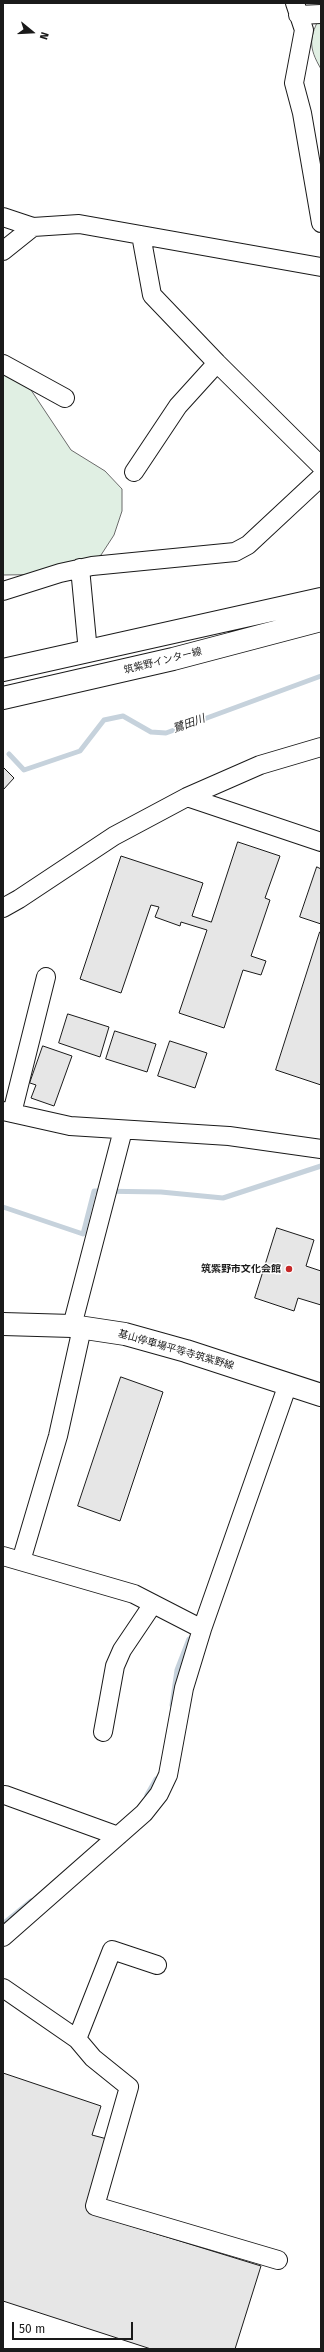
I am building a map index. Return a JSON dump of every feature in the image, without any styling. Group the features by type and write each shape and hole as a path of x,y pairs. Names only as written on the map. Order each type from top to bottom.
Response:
{"main road":[{"path":"3,670 321,599"},
{"name":"筑紫野インター線","path":"3,698 174,659 321,620"},
{"name":"基山停車場平等寺筑紫野線","path":"3,1324 77,1327 126,1334 186,1351 321,1395"}],"street":[{"path":"297,9 321,14"},
{"path":"297,9 304,30 294,84 302,113 321,223"},
{"path":"3,217 33,228 79,224 321,267"},
{"path":"3,251 33,228"},
{"path":"141,234 152,296 321,466"},
{"path":"134,472 178,406 217,363"},
{"path":"3,364 65,398"},
{"path":"3,591 80,568 235,552 248,545 321,478"},
{"path":"80,568 88,652"},
{"path":"3,908 114,836 188,797 260,765 321,747"},
{"path":"188,797 321,842"},
{"path":"46,977 8,1112 70,1126 229,1136 321,1149"},
{"path":"123,1130 77,1327 58,1436 8,1560 134,1594 202,1629"},
{"path":"3,1937 144,1813 158,1794 168,1775 184,1688 202,1629 288,1384"},
{"path":"102,1732 115,1666 122,1650 153,1604"},
{"path":"5,1795 118,1836"},
{"path":"77,2039 112,1950 157,1966"},
{"path":"3,1988 77,2039 93,2058 129,2086 95,2206 278,2260"}],"green space":[{"path":"321,15 321,69 312,48 312,36"},
{"path":"3,360 25,381 71,450 105,471 122,489 122,511 114,535 101,555 73,574 3,575"}],"building":[{"path":"3,767 14,778 3,790"},
{"path":"238,842 280,856 265,898 270,900 251,956 266,961 261,975 243,970 224,1028 179,1013 207,930 181,922 180,926 155,917 159,907 151,905 121,993 80,979 121,856 203,883 192,916 211,922"},
{"path":"317,867 321,869 321,924 300,917"},
{"path":"321,932 321,1085 276,1070"},
{"path":"68,1014 109,1027 100,1057 59,1043"},
{"path":"115,1031 156,1044 147,1072 106,1059"},
{"path":"170,1041 207,1053 195,1088 158,1076"},
{"path":"43,1046 72,1056 54,1106 31,1098 36,1085 30,1083"},
{"name":"筑紫野市文化会館","path":"277,1228 314,1240 306,1266 321,1271 321,1305 298,1298 294,1311 255,1298"},
{"path":"121,1377 163,1392 120,1521 78,1506"},
{"path":"3,2073 101,2106 92,2135 111,2140 89,2213 261,2266 235,2349 151,2349 3,2301"}],"waterway":[{"name":"鷺田川","path":"9,754 24,770 80,751 104,720 123,716 151,732 166,733 321,676"},
{"path":"3,1207 83,1234 94,1191 161,1192 223,1198 321,1166"},
{"path":"172,1705 177,1670 189,1639"},
{"path":"147,1795 156,1779"},
{"path":"3,1924 31,1901"}],"place":[{"name":"筑紫野市文化会館","path":"289,1269"}]}
